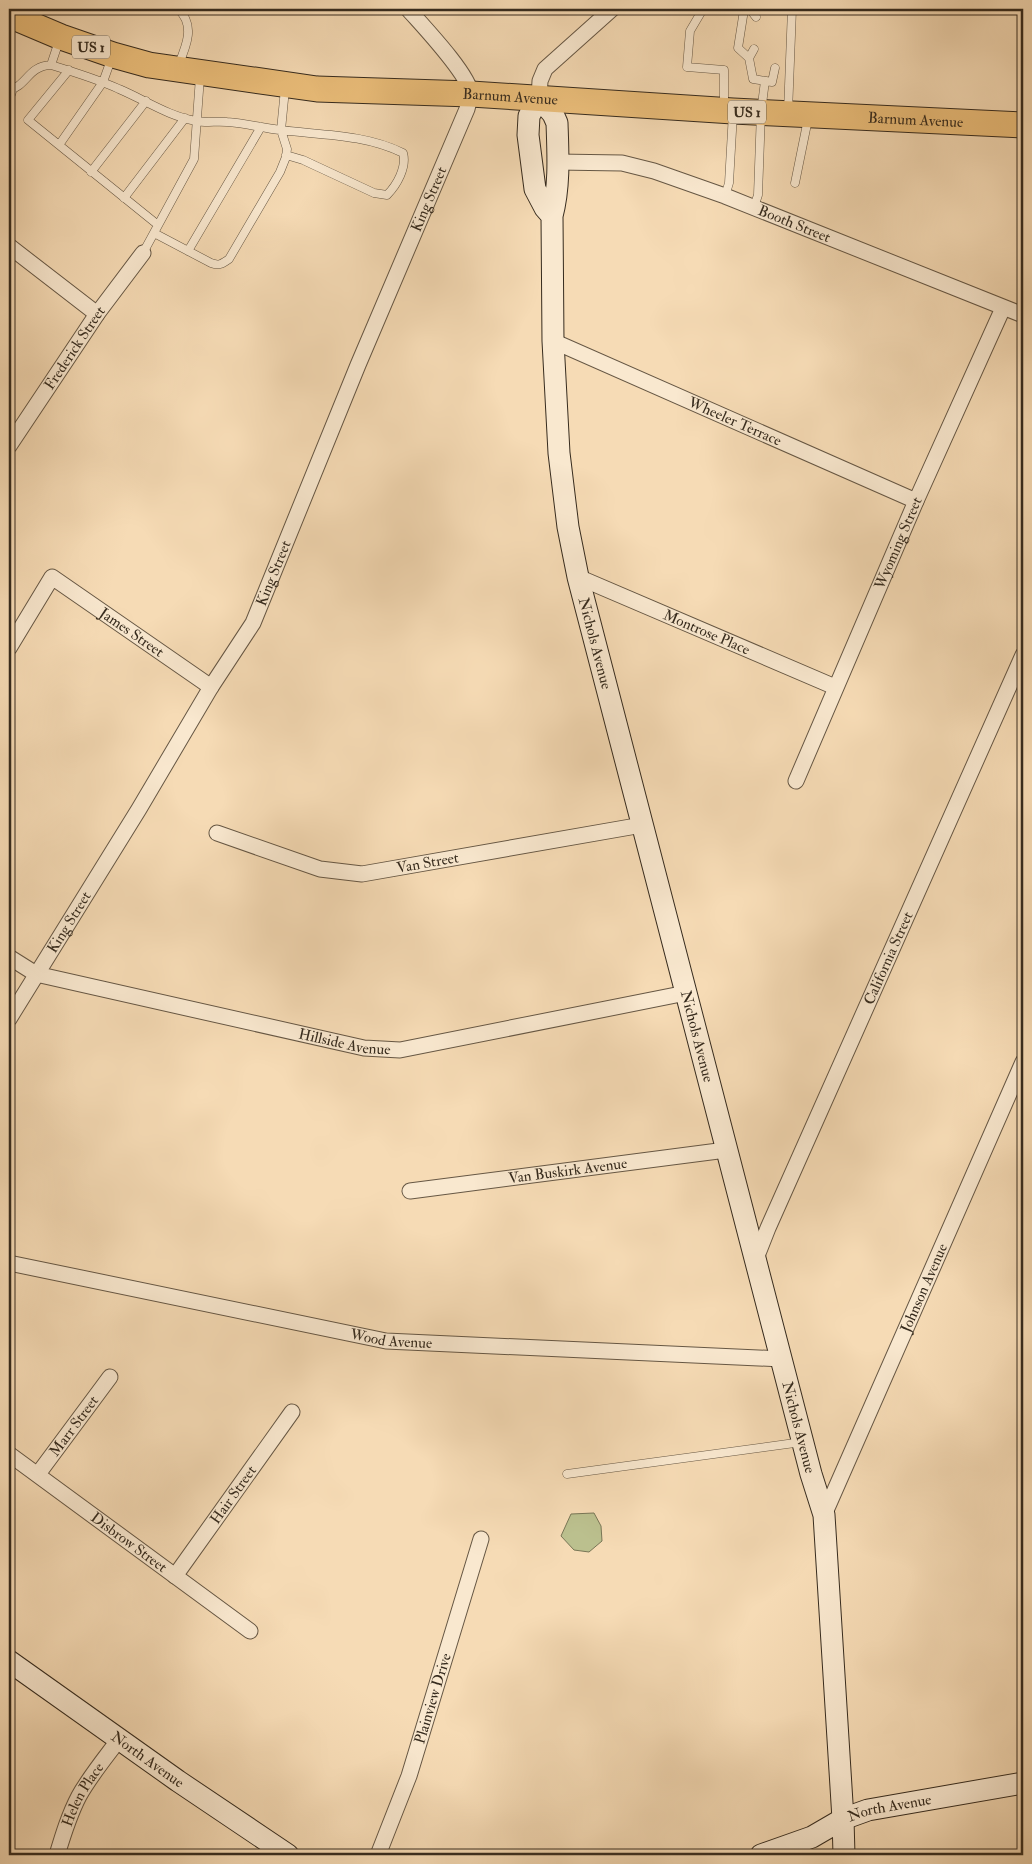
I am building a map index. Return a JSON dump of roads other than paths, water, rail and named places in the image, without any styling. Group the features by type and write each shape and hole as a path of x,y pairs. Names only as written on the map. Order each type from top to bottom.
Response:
{"main road":[{"name":"Barnum Avenue","path":"9,14 61,37 149,65 317,89 471,94 729,111 1023,125"},
{"name":"Nichols Avenue","path":"539,98 556,119 557,162 555,202 552,216 553,341 563,490 578,577 726,1150 811,1474 824,1515 844,1855"},
{"path":"539,98 529,116 528,135 535,189 545,208 552,216"},
{"name":"North Avenue","path":"9,1661 178,1781 288,1855"},
{"name":"North Avenue","path":"761,1855 812,1837 843,1819 868,1810 1023,1783"}],"street":[{"path":"408,9 439,43 465,79 471,94"},
{"path":"539,98 540,80 545,69 612,9"},
{"name":"King Street","path":"9,1019 139,809 211,687 253,623 358,364 471,94"},
{"name":"Booth Street","path":"557,162 594,161 632,165 654,170 725,196 1023,315"},
{"path":"9,246 97,314"},
{"name":"Frederick Street","path":"9,446 97,314 143,253"},
{"name":"Wyoming Street","path":"796,781 916,501 1003,308"},
{"name":"Wheeler Terrace","path":"553,341 916,501"},
{"name":"James Street","path":"9,648 52,577 211,687"},
{"name":"Montrose Place","path":"578,577 835,687"},
{"name":"California Street","path":"756,1261 768,1228 1023,655"},
{"name":"Van Street","path":"218,832 320,869 362,874 642,825"},
{"name":"Hillside Avenue","path":"9,957 36,974 364,1048 400,1050 686,993"},
{"name":"Johnson Avenue","path":"824,1515 1023,1062"},
{"name":"Van Buskirk Avenue","path":"410,1191 726,1150"},
{"name":"Wood Avenue","path":"9,1264 386,1340 782,1359"},
{"name":"Marr Street","path":"38,1474 110,1377"},
{"name":"Hair Street","path":"175,1576 292,1412"},
{"name":"Disbrow Street","path":"9,1454 250,1631"},
{"name":"Plainview Drive","path":"378,1855 409,1776 481,1539"},
{"name":"Helen Place","path":"57,1855 66,1823 79,1796 120,1738"}],"lane":[{"path":"143,253 194,159 197,121 185,50 188,24 184,14 178,9"},
{"path":"703,9 690,31 688,67 724,70 729,111 729,184 725,196"},
{"path":"756,17 744,9 738,48 748,58 754,79 772,82 776,68"},
{"path":"792,9 798,114 795,183"},
{"path":"51,64 61,37"},
{"path":"748,58 754,49"},
{"path":"59,145 103,82 113,55"},
{"path":"9,100 11,90 37,67 51,64 103,82 170,114 197,121 228,122 281,130 324,133 384,146 403,154 405,161 398,180 386,195 374,193 303,160 286,155"},
{"path":"69,70 28,120 158,225"},
{"path":"754,208 758,195 761,112 765,81"},
{"path":"154,233 217,265 223,264 229,259 280,172 286,155 285,142 281,130 286,84"},
{"path":"91,172 146,101"},
{"path":"124,198 185,118"},
{"path":"188,251 261,127"},
{"path":"567,1474 804,1442"}]}
